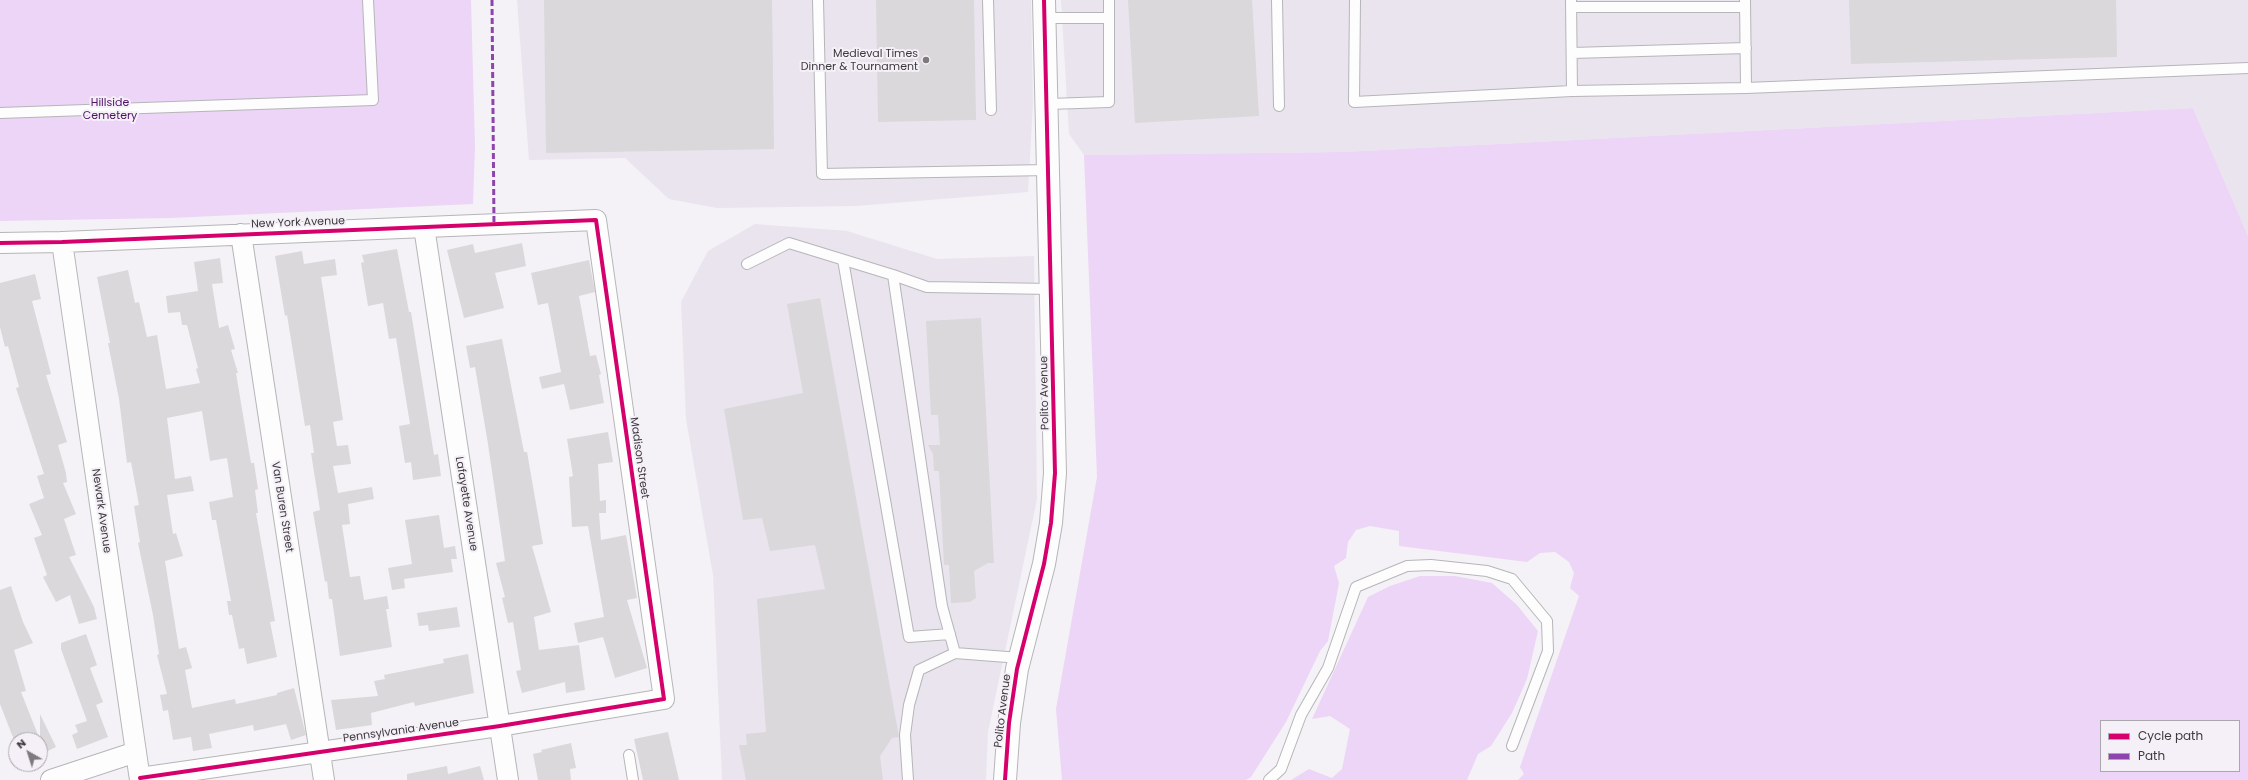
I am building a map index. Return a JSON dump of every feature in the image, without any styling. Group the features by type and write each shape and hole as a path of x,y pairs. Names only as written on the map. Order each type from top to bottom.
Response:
{"street":[{"name":"Polito Avenue","path":"1005,780 1008,722 1020,658 1044,564 1051,523 1055,473 1045,9"},
{"name":"New York Avenue","path":"0,243 62,242 596,220"},
{"name":"Madison Street","path":"596,220 664,699"},
{"name":"Lafayette Avenue","path":"424,227 508,780"},
{"name":"Van Buren Street","path":"241,234 324,780"},
{"name":"Newark Avenue","path":"62,242 140,779"},
{"name":"Pennsylvania Avenue","path":"140,779 500,726 664,699"},
{"path":"51,780 136,752"}],"lane":[{"path":"0,112 373,100 368,0"},
{"path":"818,0 822,174 1049,170"},
{"path":"988,0 991,110"},
{"path":"1048,104 1110,102 1109,0"},
{"path":"1277,0 1279,106"},
{"path":"1355,0 1354,102 1572,91 1746,88 2248,68"},
{"path":"1572,91 1571,3 1745,3 1746,88"},
{"path":"1045,9 1109,18"},
{"path":"1572,53 1746,48"},
{"path":"747,264 789,243 927,287 1052,288"},
{"path":"843,260 909,637 950,634"},
{"path":"893,276 942,606 955,653"},
{"path":"1269,780 1280,769 1301,715 1328,668 1356,587 1407,566 1431,565 1487,571 1512,579 1547,621 1548,651 1512,746"},
{"path":"908,780 905,735 909,705 919,670 955,653 1020,658"},
{"path":"629,755 633,780"}],"shaded area":[{"path":"517,0 1031,0 1033,103 1028,192 856,206 717,208 669,199 625,158 529,160"},
{"path":"1061,0 2248,0 2248,236 2193,108 1343,152 1084,155 1069,134"},
{"path":"755,224 847,231 937,259 1034,256 1037,499 988,732 986,780 722,780 713,575 686,419 681,302 708,251"}],"green space":[{"name":"Hillside Cemetery","path":"0,0 471,0 475,146 473,204 171,218 0,221"},
{"path":"2193,108 2248,236 2248,780 1518,780 1524,774 1520,767 1579,596 1570,588 1574,573 1569,562 1555,552 1540,553 1527,562 1399,546 1399,531 1370,526 1356,530 1348,542 1346,558 1334,566 1339,583 1328,641 1320,651 1286,722 1251,777 1246,780 1062,780 1056,709 1097,477 1084,155 1343,152"},
{"path":"1420,576 1455,576 1492,583 1517,605 1538,631 1527,679 1512,713 1491,746 1478,754 1467,780 1291,780 1309,769 1332,778 1342,769 1350,729 1330,716 1312,719 1368,597 1390,586"}],"building":[{"path":"544,0 772,0 774,149 546,153"},
{"name":"Medieval Times Dinner & Tournament","path":"876,0 974,0 976,120 878,122"},
{"path":"1128,0 1252,0 1259,116 1135,123"},
{"path":"1849,0 2116,0 2117,57 1851,64"},
{"path":"522,243 526,266 495,273 504,308 464,318 447,250 473,244 475,253"},
{"path":"397,249 409,312 411,312 434,455 438,454 441,476 413,480 411,462 405,463 399,426 410,424 396,338 389,339 383,303 368,306 361,263 364,262 362,255"},
{"path":"302,251 304,264 335,259 337,275 321,277 343,420 333,422 337,446 348,445 351,464 333,466 338,493 372,487 374,499 348,504 350,524 342,525 350,577 360,576 364,600 387,596 389,609 386,609 392,647 340,656 332,599 329,599 327,581 325,582 313,512 320,510 311,453 314,453 310,425 305,426 287,315 285,316 275,256"},
{"path":"220,258 223,283 212,284 219,328 228,325 235,349 231,350 238,373 236,373 251,463 254,463 258,489 255,490 258,513 256,513 275,621 270,622 277,657 247,664 244,648 239,649 232,615 229,615 227,601 231,601 216,520 212,520 209,502 233,497 227,458 210,461 202,411 167,418 175,479 191,476 194,491 167,495 173,534 176,533 183,556 165,561 179,649 186,647 192,668 185,670 192,708 235,699 236,704 277,695 277,693 294,688 306,735 291,740 286,724 254,731 253,725 209,734 212,748 193,751 191,737 173,740 168,710 163,711 160,695 167,694 157,655 159,654 153,615 138,543 140,542 134,506 139,505 131,462 127,463 119,399 108,343 110,343 97,277 128,270 135,303 139,302 147,337 157,335 166,389 200,383 196,369 198,368 187,325 182,325 180,312 168,313 166,296 198,291 194,262"},
{"path":"589,260 595,292 579,296 590,356 596,355 601,374 599,375 604,403 570,410 564,384 542,389 539,377 561,372 548,303 538,305 531,273"},
{"path":"35,274 41,299 32,301 51,374 46,375 67,442 58,445 66,473 67,482 63,483 76,514 64,519 76,555 69,557 94,607 97,619 79,624 70,595 56,602 43,577 47,575 34,538 42,535 29,504 44,498 37,476 44,474 16,388 19,387 8,346 5,347 0,327 0,283"},
{"path":"820,298 899,737 892,738 880,756 883,780 746,780 739,745 747,745 746,734 766,732 757,599 825,589 815,545 770,551 762,518 743,520 724,409 803,393 787,304"},
{"path":"981,318 994,563 988,563 974,571 976,598 970,602 951,603 949,565 944,565 939,471 934,471 933,454 928,445 940,445 938,415 931,415 926,321"},
{"path":"502,339 524,452 527,452 543,544 532,546 551,612 534,617 539,650 579,645 585,690 566,693 565,682 522,693 516,671 521,670 513,622 508,623 502,598 505,597 496,563 505,561 488,444 475,367 470,368 466,346"},
{"path":"608,432 613,462 598,464 600,501 606,500 606,513 599,513 601,540 626,535 637,598 627,600 647,668 615,678 603,637 578,643 574,623 604,617 588,526 572,527 569,477 573,476 567,439"},
{"path":"439,515 444,548 455,546 457,559 451,559 453,572 404,579 405,588 392,590 388,568 412,564 405,520"},
{"path":"11,586 23,622 33,643 14,650 26,691 21,692 37,732 11,732 0,704 0,590"},
{"path":"457,607 460,627 429,631 428,625 419,626 417,613"},
{"path":"86,634 97,665 90,668 103,702 96,705 108,737 77,749 72,735 78,732 75,725 87,721 61,649 61,643"},
{"path":"468,654 474,693 415,706 414,702 371,713 372,725 336,730 331,700 378,696 374,681 385,679 384,675 444,663 443,659"},
{"path":"40,714 56,747 48,751 48,732 40,732"},
{"path":"668,732 679,780 643,780 634,739"},
{"path":"571,743 576,768 570,769 571,780 538,780 533,754 542,752 541,750"},
{"path":"447,766 448,774 480,766 484,780 407,780 407,774"}],"marked path":[{"path":"492,0 494,224"}],"cycle path":[{"path":"1005,780 1009,723 1017,669 1044,564 1051,523 1055,473 1044,0"},
{"path":"0,243 62,242 596,220 664,699 500,726 140,778"}],"place":[{"name":"Medieval Times Dinner & Tournament","path":"926,60"}]}
